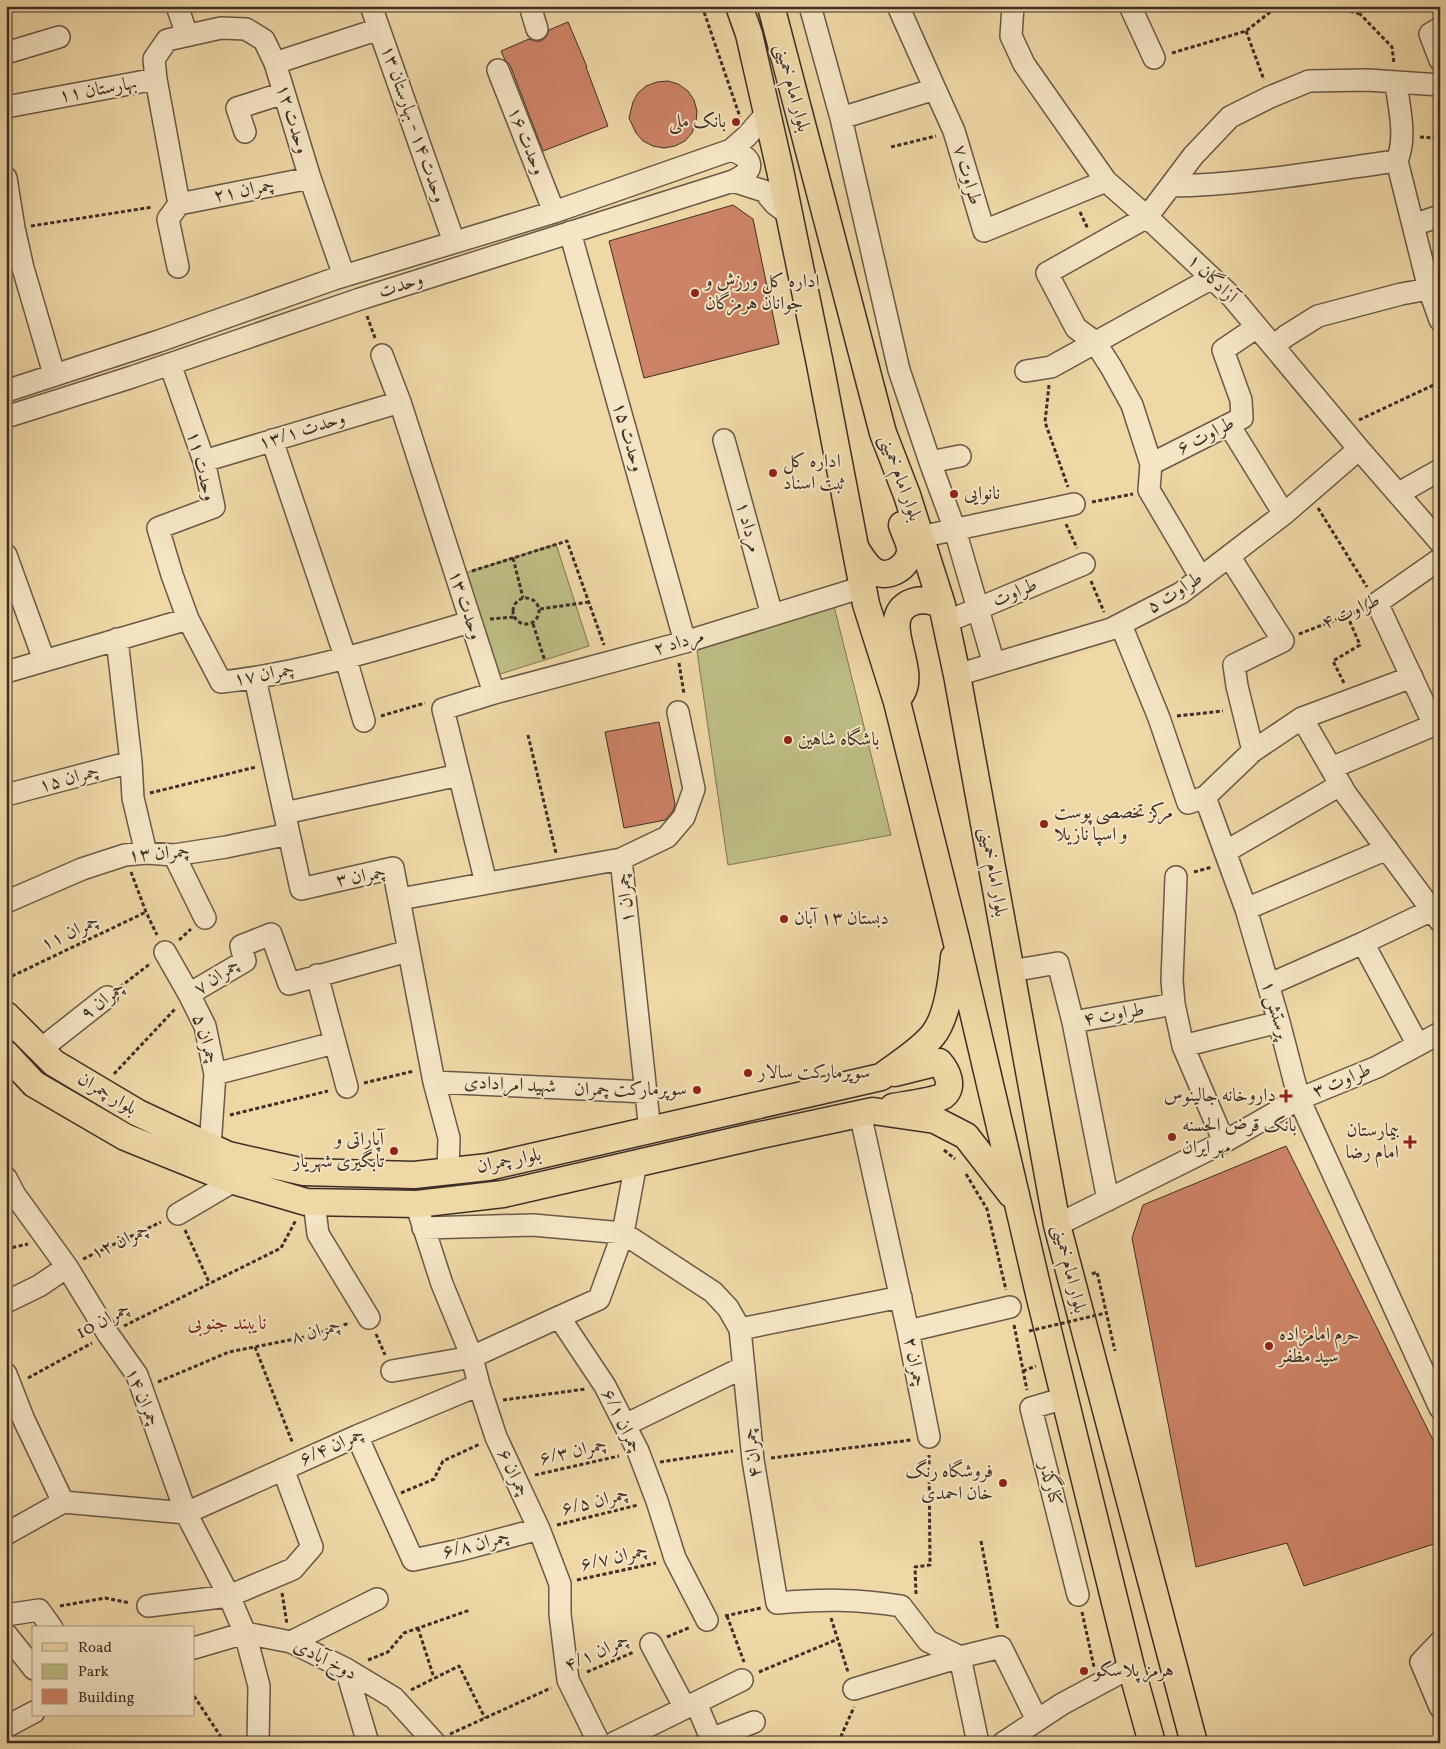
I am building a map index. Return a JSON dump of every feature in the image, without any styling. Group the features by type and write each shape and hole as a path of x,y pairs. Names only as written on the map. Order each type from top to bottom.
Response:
{"main road":[{"name":"بلوار امام خمینی","path":"739,6 749,34 790,215 866,604 896,702 956,938 1016,1200 1131,1667 1152,1743"},
{"name":"بلوار امام خمینی","path":"771,6 883,433 907,495 944,613 957,675 1057,1225 1194,1743"},
{"path":"856,549 865,563 875,572 888,574 899,570 906,561 910,551 896,507 883,433"},
{"path":"896,702 906,687 905,670 897,632 897,620 900,610 916,601 927,600 944,613"},
{"name":"بلوار چمران","path":"6,1015 54,1063 138,1113 210,1148 228,1155 304,1172 414,1175 488,1167 881,1077 919,1049 934,1034 945,1009 952,981 956,938"},
{"name":"بلوار چمران","path":"6,1054 34,1084 125,1137 234,1181 310,1202 420,1216 503,1194 866,1112 934,1120 966,1136 1016,1200"},
{"path":"866,1112 942,1097 948,1090 949,1080 946,1069 939,1062 921,1065 881,1077"},
{"path":"414,1175 420,1216"}],"street":[{"path":"177,6 187,36"},
{"name":"وحدت ۱۴ - بهارستان ۱۳","path":"371,6 454,242"},
{"path":"530,6 537,28"},
{"name":"طراوت ۷","path":"898,6 954,131 984,231 1106,181"},
{"name":"آزادگان ۱","path":"1013,6 1011,36 1024,64 1106,181 1232,297 1359,449 1440,542"},
{"path":"1130,6 1154,58"},
{"path":"814,8 899,370 955,530 994,664"},
{"name":"وحدت ۱۲","path":"187,36 220,28 246,29 264,40 275,63 310,178 344,276"},
{"path":"1440,28 1430,34 1440,60"},
{"path":"275,63 379,29"},
{"name":"بهارستان ۱۱","path":"6,107 156,79 154,60 168,40 187,36"},
{"path":"6,53 59,37"},
{"name":"وحدت ۱۶","path":"498,70 554,212"},
{"path":"156,79 179,204 168,219 178,267"},
{"path":"1200,578 1149,490 1151,464 1132,405 1111,366 1095,342 1076,328 1047,273 1147,217 1193,156 1230,117 1270,97 1309,81 1368,80 1440,85"},
{"path":"1396,82 1403,135 1402,148 1397,161 1429,289 1440,320"},
{"path":"841,118 935,89"},
{"path":"245,132 237,108 284,93"},
{"name":"وحدت","path":"10,389 159,341 344,276 503,229 731,150 747,136 767,113"},
{"path":"731,150 743,154 749,164 747,172 733,181"},
{"path":"1171,186 1197,186 1273,178 1397,161"},
{"path":"6,178 10,228 54,374"},
{"name":"چمران ۲۱","path":"179,204 310,178"},
{"path":"733,181 764,191 775,204 790,215"},
{"name":"وحدت","path":"14,414 170,364 360,299 733,181"},
{"path":"1413,225 1440,216"},
{"name":"وحدت ۱۵","path":"570,232 685,642"},
{"path":"1026,371 1051,367 1212,278"},
{"path":"1274,346 1286,336 1318,316 1401,294 1429,289"},
{"name":"طراوت ۶","path":"1151,464 1242,418 1241,400 1223,350 1257,327"},
{"name":"وحدت ۱۳","path":"382,354 400,402 494,693"},
{"name":"وحدت ۱۱","path":"170,364 204,461 214,507 158,528 188,619"},
{"path":"876,404 899,370"},
{"path":"10,389 14,414"},
{"name":"وحدت ۱۳/۱","path":"204,461 400,402"},
{"path":"1228,425 1284,514"},
{"path":"272,440 346,659 364,721"},
{"name":"مرداد ۱","path":"724,440 772,615"},
{"name":"طراوت ۵","path":"957,675 1120,625 1181,593 1284,514 1359,449"},
{"path":"930,462 960,456"},
{"path":"1399,493 1440,470"},
{"path":"920,537 1074,504"},
{"path":"6,555 44,660"},
{"path":"1229,556 1283,641 1234,665 1242,709 1253,751"},
{"name":"طراوت ۴","path":"1377,603 1440,560"},
{"name":"طراوت","path":"944,613 978,609 1084,564"},
{"name":"مرداد ۲","path":"494,693 685,642 863,587"},
{"path":"1227,857 1336,776 1437,725 1377,603"},
{"path":"6,672 188,619"},
{"name":"چمران ۱۷","path":"188,619 221,682 255,678 346,659 470,622"},
{"path":"1120,625 1159,718 1188,803 1205,798 1253,751 1302,718 1412,677"},
{"path":"118,639 131,762 136,854"},
{"name":"چمران ۳","path":"255,678 301,889 393,868 433,1074 449,1138 448,1171"},
{"path":"486,882 443,709 494,693"},
{"path":"622,859 667,837 684,817 694,789 678,712"},
{"path":"1268,985 1364,943 1436,915 1346,794 1302,718"},
{"name":"چمران ۱۵","path":"6,796 131,762"},
{"path":"284,813 459,775"},
{"name":"پرستش ۱","path":"1205,798 1246,909 1299,1099 1440,1408"},
{"name":"چمران ۱۳","path":"6,902 82,869 136,854 174,854 226,847 289,834"},
{"path":"1246,909 1387,849"},
{"path":"174,854 205,918"},
{"name":"چمران ۱","path":"400,899 622,859 650,1131"},
{"path":"1176,877 1172,980 1174,1004 1183,1046 1224,1142"},
{"name":"چمران ۷","path":"189,994 245,961 241,946 271,934 289,984 408,951"},
{"path":"1364,943 1418,1045"},
{"name":"چمران ۵","path":"164,952 189,994 205,1026 216,1074 210,1148"},
{"name":"طراوت ۴","path":"1011,971 1058,963 1073,1022 1174,1004"},
{"path":"316,975 346,1087"},
{"name":"چمران ۹","path":"41,1050 107,997"},
{"path":"1073,1022 1108,1200"},
{"path":"1183,1046 1279,1022"},
{"name":"طراوت ۳","path":"1057,1225 1224,1142 1299,1099 1377,1067 1440,1033"},
{"path":"216,1074 334,1043"},
{"name":"شهید امرادادی","path":"433,1074 646,1092"},
{"name":"چمران ۲","path":"866,1112 929,1438"},
{"path":"392,1371 472,1357 599,1299 623,1233 636,1163"},
{"name":"چمران ۱۴","path":"6,1178 15,1195 67,1267 108,1334 137,1375 186,1512 229,1596 244,1633 259,1686 258,1743"},
{"path":"178,1214 234,1181"},
{"name":"چمران ۸","path":"310,1202 318,1234 369,1318"},
{"name":"چمران ۴","path":"420,1216 623,1233 713,1292 728,1308 740,1329 752,1454 777,1603"},
{"name":"چمران ۶","path":"420,1216 442,1284 472,1357 496,1437 539,1529 560,1584 560,1614 568,1680 599,1743"},
{"name":"چمران ۱۲","path":"6,1302 39,1286 67,1267"},
{"path":"740,1329 901,1297"},
{"path":"908,1331 1010,1306"},
{"name":"چمران ۶/۱","path":"559,1317 605,1386 640,1458 657,1501 675,1558 717,1618"},
{"path":"624,1425 744,1367"},
{"path":"8,1383 63,1502"},
{"name":"چمران ۶/۴","path":"186,1512 357,1436 482,1394"},
{"path":"1031,1408 1065,1398"},
{"name":"کنارگذر","path":"1031,1408 1078,1595"},
{"path":"357,1436 385,1500"},
{"path":"148,1606 229,1596 292,1569 312,1547 291,1465"},
{"name":"چمران ۶/۸","path":"385,1500 413,1560 460,1550 539,1529"},
{"path":"6,1534 63,1502 186,1512"},
{"path":"291,1642 377,1599"},
{"path":"777,1603 824,1599 868,1600 901,1606 928,1641 960,1657"},
{"path":"6,1615 39,1610 51,1626"},
{"name":"دوخ آبادی","path":"195,1648 244,1633 291,1642 346,1669 394,1698 434,1742"},
{"path":"6,1634 32,1666"},
{"path":"1440,1642 1421,1662 1440,1707"},
{"path":"652,1644 712,1741 754,1722"},
{"path":"854,1688 960,1657 1001,1648 1037,1720"},
{"path":"960,1657 978,1743"},
{"path":"1003,1743 1037,1720 1131,1667"},
{"path":"346,1669 368,1743"},
{"path":"614,1743 746,1678"},
{"path":"6,1727 32,1713"}],"path":[{"path":"702,6 747,136"},
{"path":"1154,58 1246,31 1278,6"},
{"path":"1331,6 1360,14 1392,48 1396,82"},
{"path":"1359,6 1360,14"},
{"path":"1246,31 1270,97"},
{"path":"891,147 954,131"},
{"path":"1072,196 1096,246"},
{"path":"10,228 179,204"},
{"path":"360,299 382,354"},
{"path":"1051,367 1044,422 1074,504 1106,500 1149,490"},
{"path":"1342,428 1440,382"},
{"path":"1309,492 1377,603"},
{"path":"456,576 566,541 610,662"},
{"path":"512,558 523,598"},
{"path":"523,598 532,599 540,609 538,618 532,624 520,623 514,617 515,604 523,598"},
{"path":"540,609 589,602"},
{"name":"طراوت ۴","path":"1283,641 1377,603"},
{"path":"1348,615 1360,646 1333,661 1353,699"},
{"path":"532,624 550,678"},
{"path":"678,712 684,694 678,658 685,642"},
{"path":"364,721 428,702 443,709"},
{"path":"1159,718 1242,709"},
{"path":"528,735 560,870"},
{"path":"133,798 274,763"},
{"path":"136,854 146,912 164,952"},
{"path":"1176,877 1227,857"},
{"name":"چمران ۱۱","path":"6,979 146,912"},
{"name":"چمران ۹","path":"107,997 205,918"},
{"name":"چمران ۷","path":"98,1090 189,994"},
{"path":"212,1119 346,1087 433,1074"},
{"path":"938,1145 959,1162"},
{"path":"964,1170 987,1209 1010,1306 1031,1408"},
{"name":"چمران 10","path":"8,1383 281,1248 310,1202"},
{"path":"178,1214 209,1282"},
{"name":"چمران ۱۲","path":"67,1267 178,1214"},
{"path":"1097,1272 1116,1358"},
{"path":"1029,1331 1106,1313"},
{"path":"369,1318 392,1371"},
{"name":"چمران ۸","path":"142,1389 230,1352 300,1338 369,1318"},
{"path":"255,1347 291,1465"},
{"path":"1023,1371 1037,1366"},
{"path":"482,1394 605,1386"},
{"path":"385,1500 434,1479 443,1461 496,1437"},
{"path":"752,1454 929,1438 930,1565 916,1567 916,1623"},
{"name":"چمران ۶/۳","path":"515,1479 640,1458 752,1454"},
{"name":"چمران ۶/۵","path":"539,1529 657,1501"},
{"path":"981,1541 1001,1648"},
{"name":"چمران ۶/۷","path":"560,1584 675,1558"},
{"path":"278,1575 291,1642"},
{"path":"1078,1595 1098,1685"},
{"path":"39,1610 105,1598 148,1606"},
{"path":"824,1599 854,1688 854,1710 838,1743"},
{"name":"چمران ۴/۱","path":"434,1742 568,1680 652,1644 717,1618 777,1603"},
{"path":"346,1669 388,1652 404,1632 470,1610"},
{"path":"717,1618 746,1678 838,1639"},
{"path":"418,1628 434,1678"},
{"path":"394,1698 459,1666 485,1718"},
{"path":"195,1698 225,1743"}],"green space":[{"path":"556,544 589,646 494,676 462,574"},
{"name":"باشگاه شاهین","path":"834,606 891,835 728,865 696,644"}],"building":[{"path":"568,22 587,67 608,126 543,151 510,65 505,60 501,51 529,39 541,41 546,37 549,30"},
{"path":"668,81 678,84 688,91 694,100 697,111 692,133 685,141 675,146 664,148 653,146 643,141 636,133 629,118 633,102 638,93 646,86"},
{"name":"اداره کل ورزش و جوانان هرمزگان","path":"733,205 753,219 779,344 644,378 609,241"},
{"path":"659,722 675,804 673,811 665,820 624,828 605,732"},
{"name":"حرم امامزاده سید مظفر","path":"1286,1146 1440,1454 1440,1542 1304,1586 1287,1543 1196,1567 1132,1238 1143,1205"}],"place":[{"name":"بانک ملی","path":"736,122"},
{"name":"اداره کل ورزش و جوانان هرمزگان","path":"695,293"},
{"name":"اداره کل ثبت اسناد","path":"773,473"},
{"name":"نانوایی","path":"954,494"},
{"name":"باشگاه شاهین","path":"788,740"},
{"name":"مرکز تخصصی پوست و اسپا نازیلا","path":"1044,824"},
{"name":"دبستان ۱۳ آبان","path":"784,919"},
{"name":"سوپرمارکت سالار","path":"748,1073"},
{"name":"سوپرمارکت چمران","path":"697,1090"},
{"name":"داروخانه جالینوس","path":"1286,1096"},
{"name":"بانک قرض الحسنه مهر ایران","path":"1172,1137"},
{"name":"بیمارستان امام رضا","path":"1410,1142"},
{"name":"آپاراتی و تابگیری شهریار","path":"394,1151"},
{"name":"حرم امامزاده سید مظفر","path":"1269,1346"},
{"name":"فروشگاه رنگ خان احمدی","path":"1003,1483"},
{"name":"هرمز پلاسکو","path":"1084,1671"}],"district":[{"name":"نایبند جنوبی","path":"227,1324"}]}
